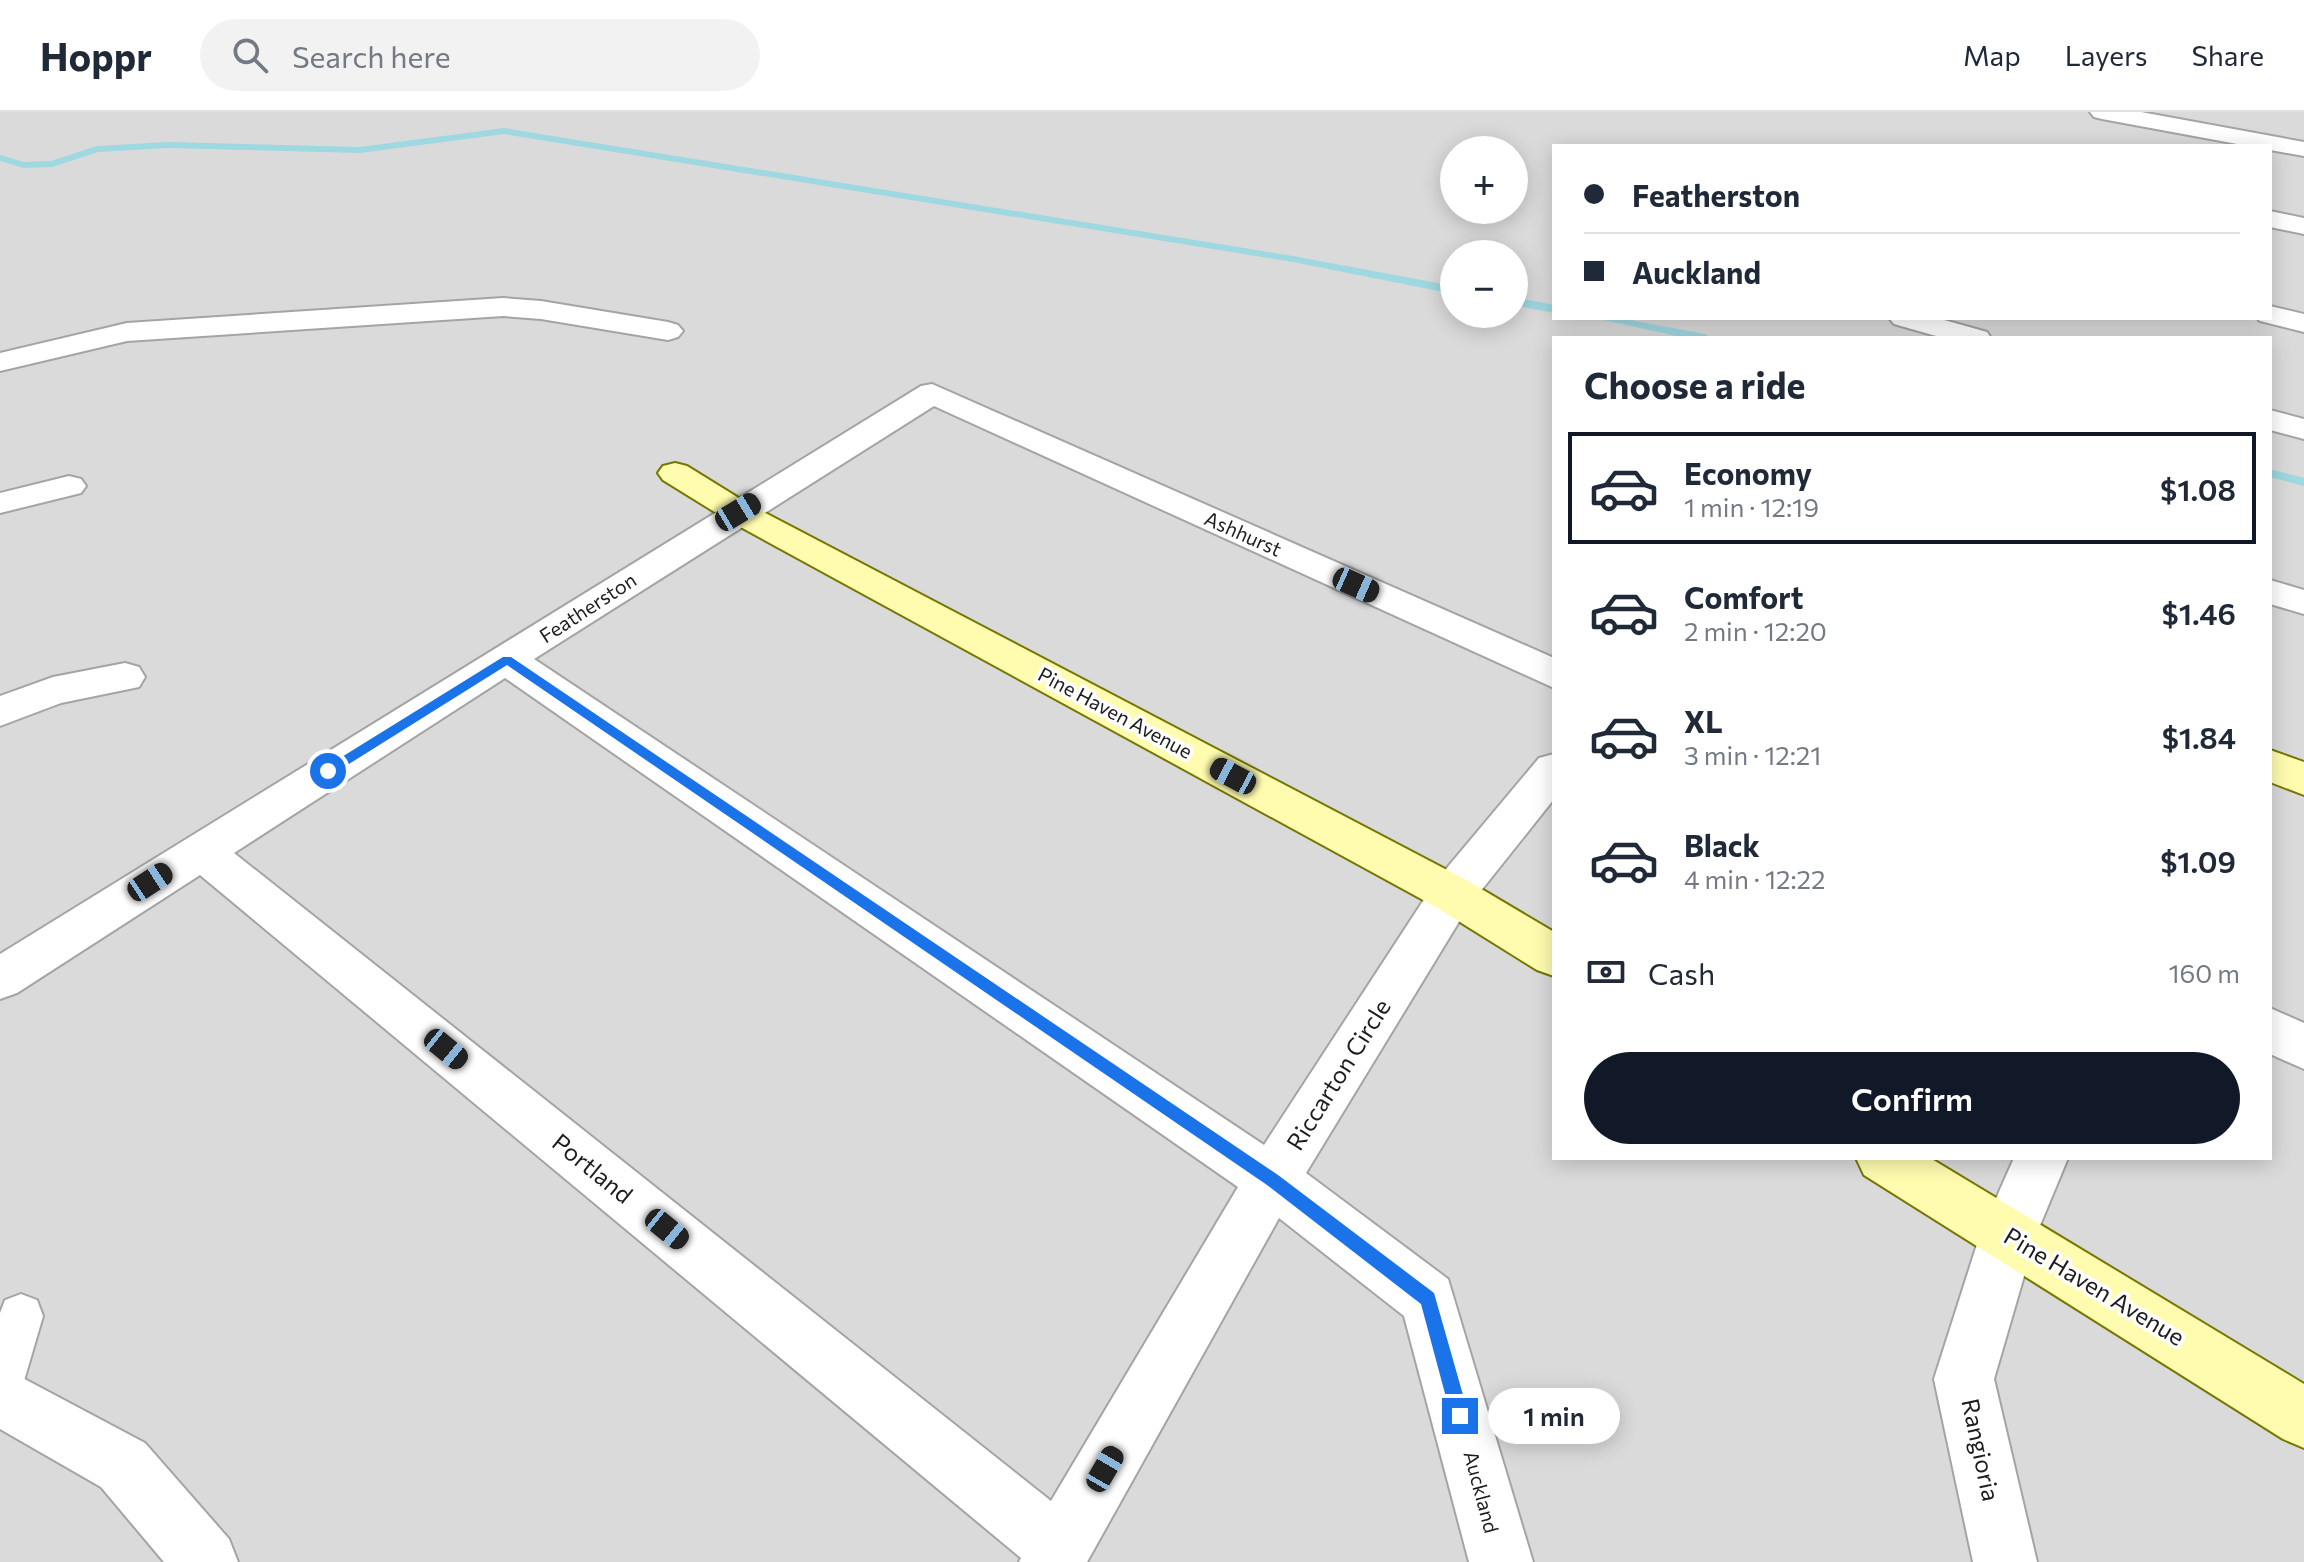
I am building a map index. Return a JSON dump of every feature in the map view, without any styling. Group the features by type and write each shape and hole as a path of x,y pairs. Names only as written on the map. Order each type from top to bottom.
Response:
{"street":[{"path":"2102,112 2186,118 2304,149"},
{"path":"2156,144 2186,118"},
{"path":"2272,219 2304,226"},
{"path":"0,362 127,332 503,307 541,310 668,331"},
{"path":"2272,315 2304,323"},
{"path":"1911,320 1969,336"},
{"name":"Featherston","path":"0,979 200,850 932,393"},
{"name":"Ashhurst","path":"932,393 1552,673"},
{"path":"2272,421 2304,429"},
{"name":"Pine Haven Avenue","path":"675,473 738,512 1452,894 1552,955"},
{"path":"0,503 69,486"},
{"path":"2272,593 2304,602"},
{"name":"Auckland","path":"507,660 1272,1180 1428,1299 1501,1562"},
{"path":"0,712 53,691 125,677"},
{"path":"2272,766 2304,779"},
{"name":"Riccarton Circle","path":"1055,1555 1272,1180 1452,894 1552,771"},
{"name":"Portland","path":"200,850 1055,1555"},
{"path":"2272,1030 2304,1047"},
{"name":"Pine Haven Avenue","path":"1886,1160 2304,1418"},
{"name":"Rangioria","path":"2005,1562 1964,1379 2008,1235 2040,1160"},
{"path":"0,1394 123,1465 206,1562"}],"lane":[{"path":"0,1394 21,1316"}],"shaded area":[{"path":"0,112 2304,112 2304,1562 0,1562"}],"waterway":[{"path":"0,158 24,165 52,164 97,149 168,145 360,150 504,131 1293,259 1440,287"},
{"path":"1528,304 1552,309"},
{"path":"1610,320 1694,336"},
{"path":"2272,474 2304,482"}],"route":[{"path":"328,771 507,660 1272,1180 1428,1299 1460,1416"}]}
